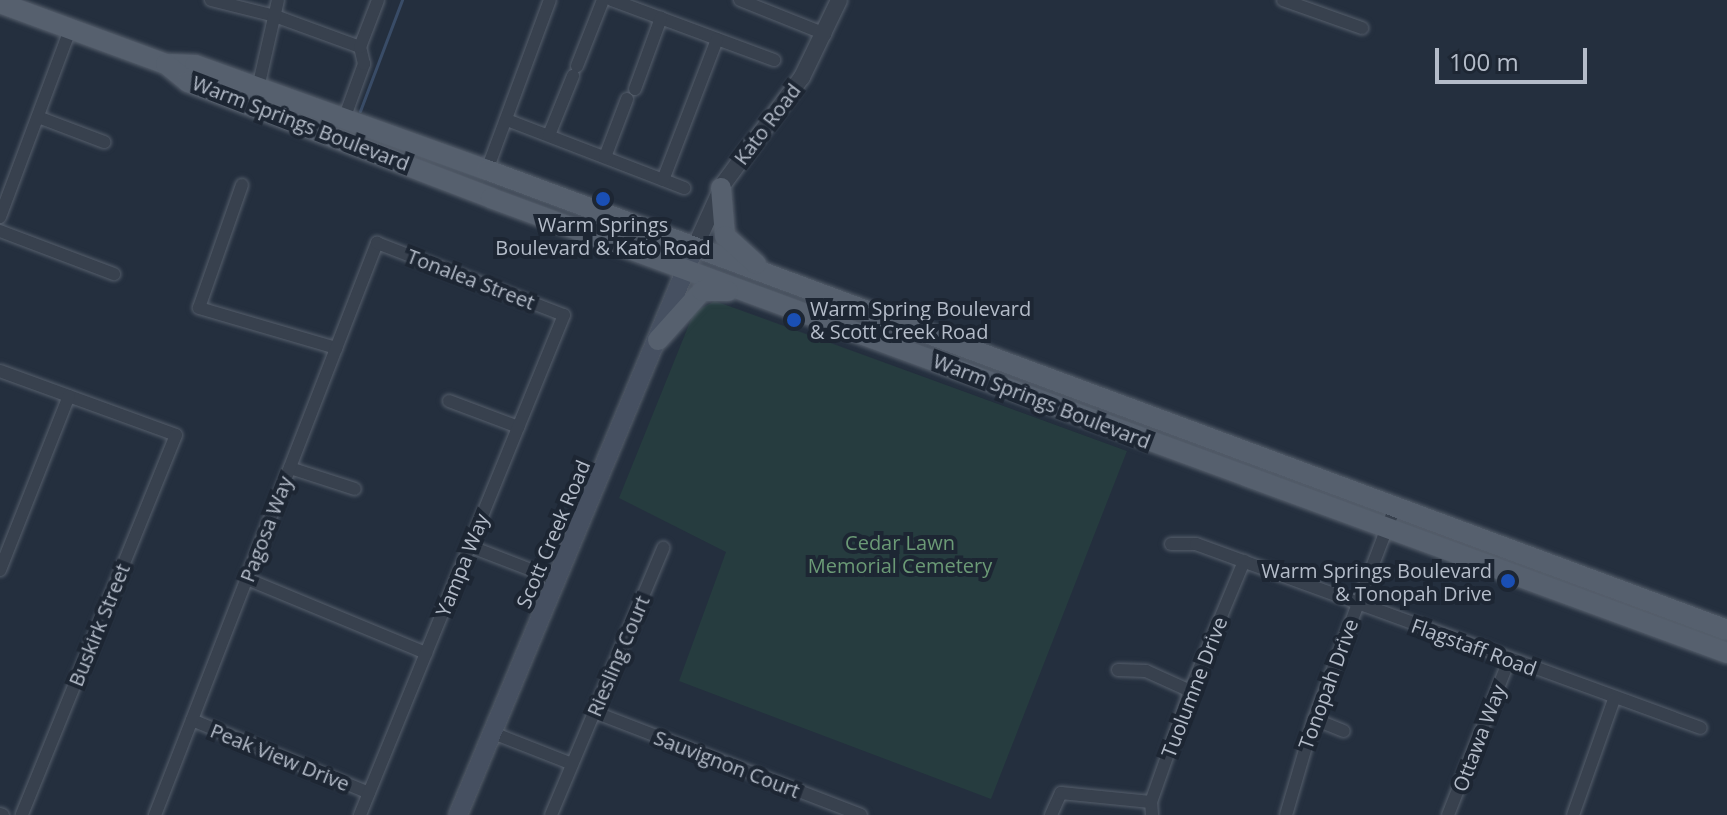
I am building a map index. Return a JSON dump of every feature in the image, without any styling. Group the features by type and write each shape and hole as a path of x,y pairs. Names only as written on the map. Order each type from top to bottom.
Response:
{"main road":[{"path":"0,3 174,70"},
{"name":"Warm Springs Boulevard","path":"174,70 246,94 258,88 487,170 1011,362 1394,510 1727,630"},
{"name":"Warm Springs Boulevard","path":"174,70 374,151 686,269 1387,532 1727,653"},
{"path":"258,88 282,109 361,137 374,151"},
{"path":"399,160 417,160 479,182 487,170"},
{"path":"721,188 725,236 738,253 784,281"},
{"name":"Scott Creek Road","path":"458,815 695,247"},
{"path":"658,340 702,291 751,293"},
{"path":"1556,592 1582,590 1639,608 1651,602"}],"street":[{"path":"211,0 275,16 360,47"},
{"path":"258,88 278,0"},
{"path":"344,119 364,64 360,47 378,0"},
{"path":"487,170 550,0"},
{"path":"549,135 603,0"},
{"path":"612,0 774,60"},
{"path":"740,0 825,34"},
{"path":"775,14 780,0"},
{"name":"Kato Road","path":"695,247 721,188 793,90 825,34 839,0"},
{"path":"1283,0 1362,28"},
{"path":"605,157 661,18"},
{"path":"0,217 70,30"},
{"path":"663,180 717,39"},
{"path":"38,117 104,142"},
{"path":"507,120 684,188"},
{"path":"242,185 199,308 336,348"},
{"path":"0,231 114,274"},
{"name":"Pagosa Way","path":"155,815 377,243"},
{"name":"Tonalea Street","path":"377,243 564,315"},
{"name":"Yampa Way","path":"360,815 564,315"},
{"path":"0,371 69,396 0,570"},
{"name":"Buskirk Street","path":"22,815 176,435 69,396"},
{"path":"449,401 518,427"},
{"path":"290,468 355,489"},
{"name":"Tonopah Drive","path":"1286,815 1314,719 1394,510"},
{"name":"Flagstaff Road","path":"1171,544 1196,544 1614,699 1701,728"},
{"path":"469,546 557,580"},
{"name":"Riesling Court","path":"551,815 663,548"},
{"name":"Tuolumne Drive","path":"1152,809 1190,691 1244,561"},
{"path":"247,579 426,653"},
{"name":"Ottawa Way","path":"1448,815 1509,660"},
{"path":"1118,670 1146,671 1190,691"},
{"path":"1576,814 1614,699"},
{"name":"Sauvignon Court","path":"594,712 861,815"},
{"path":"1314,719 1344,731"},
{"name":"Peak View Drive","path":"192,720 369,793"},
{"path":"493,733 572,764"},
{"path":"1051,815 1061,793 1152,809"}],"green space":[{"name":"Cedar Lawn Memorial Cemetery","path":"715,301 1127,451 991,799 679,681 726,552 619,498 694,312"}],"waterway":[{"path":"360,111 402,0"}],"place":[{"name":"Warm Springs Boulevard & Kato Road","path":"603,199"},
{"name":"Warm Spring Boulevard & Scott Creek Road","path":"794,320"},
{"name":"Warm Springs Boulevard & Tonopah Drive","path":"1508,581"}]}
